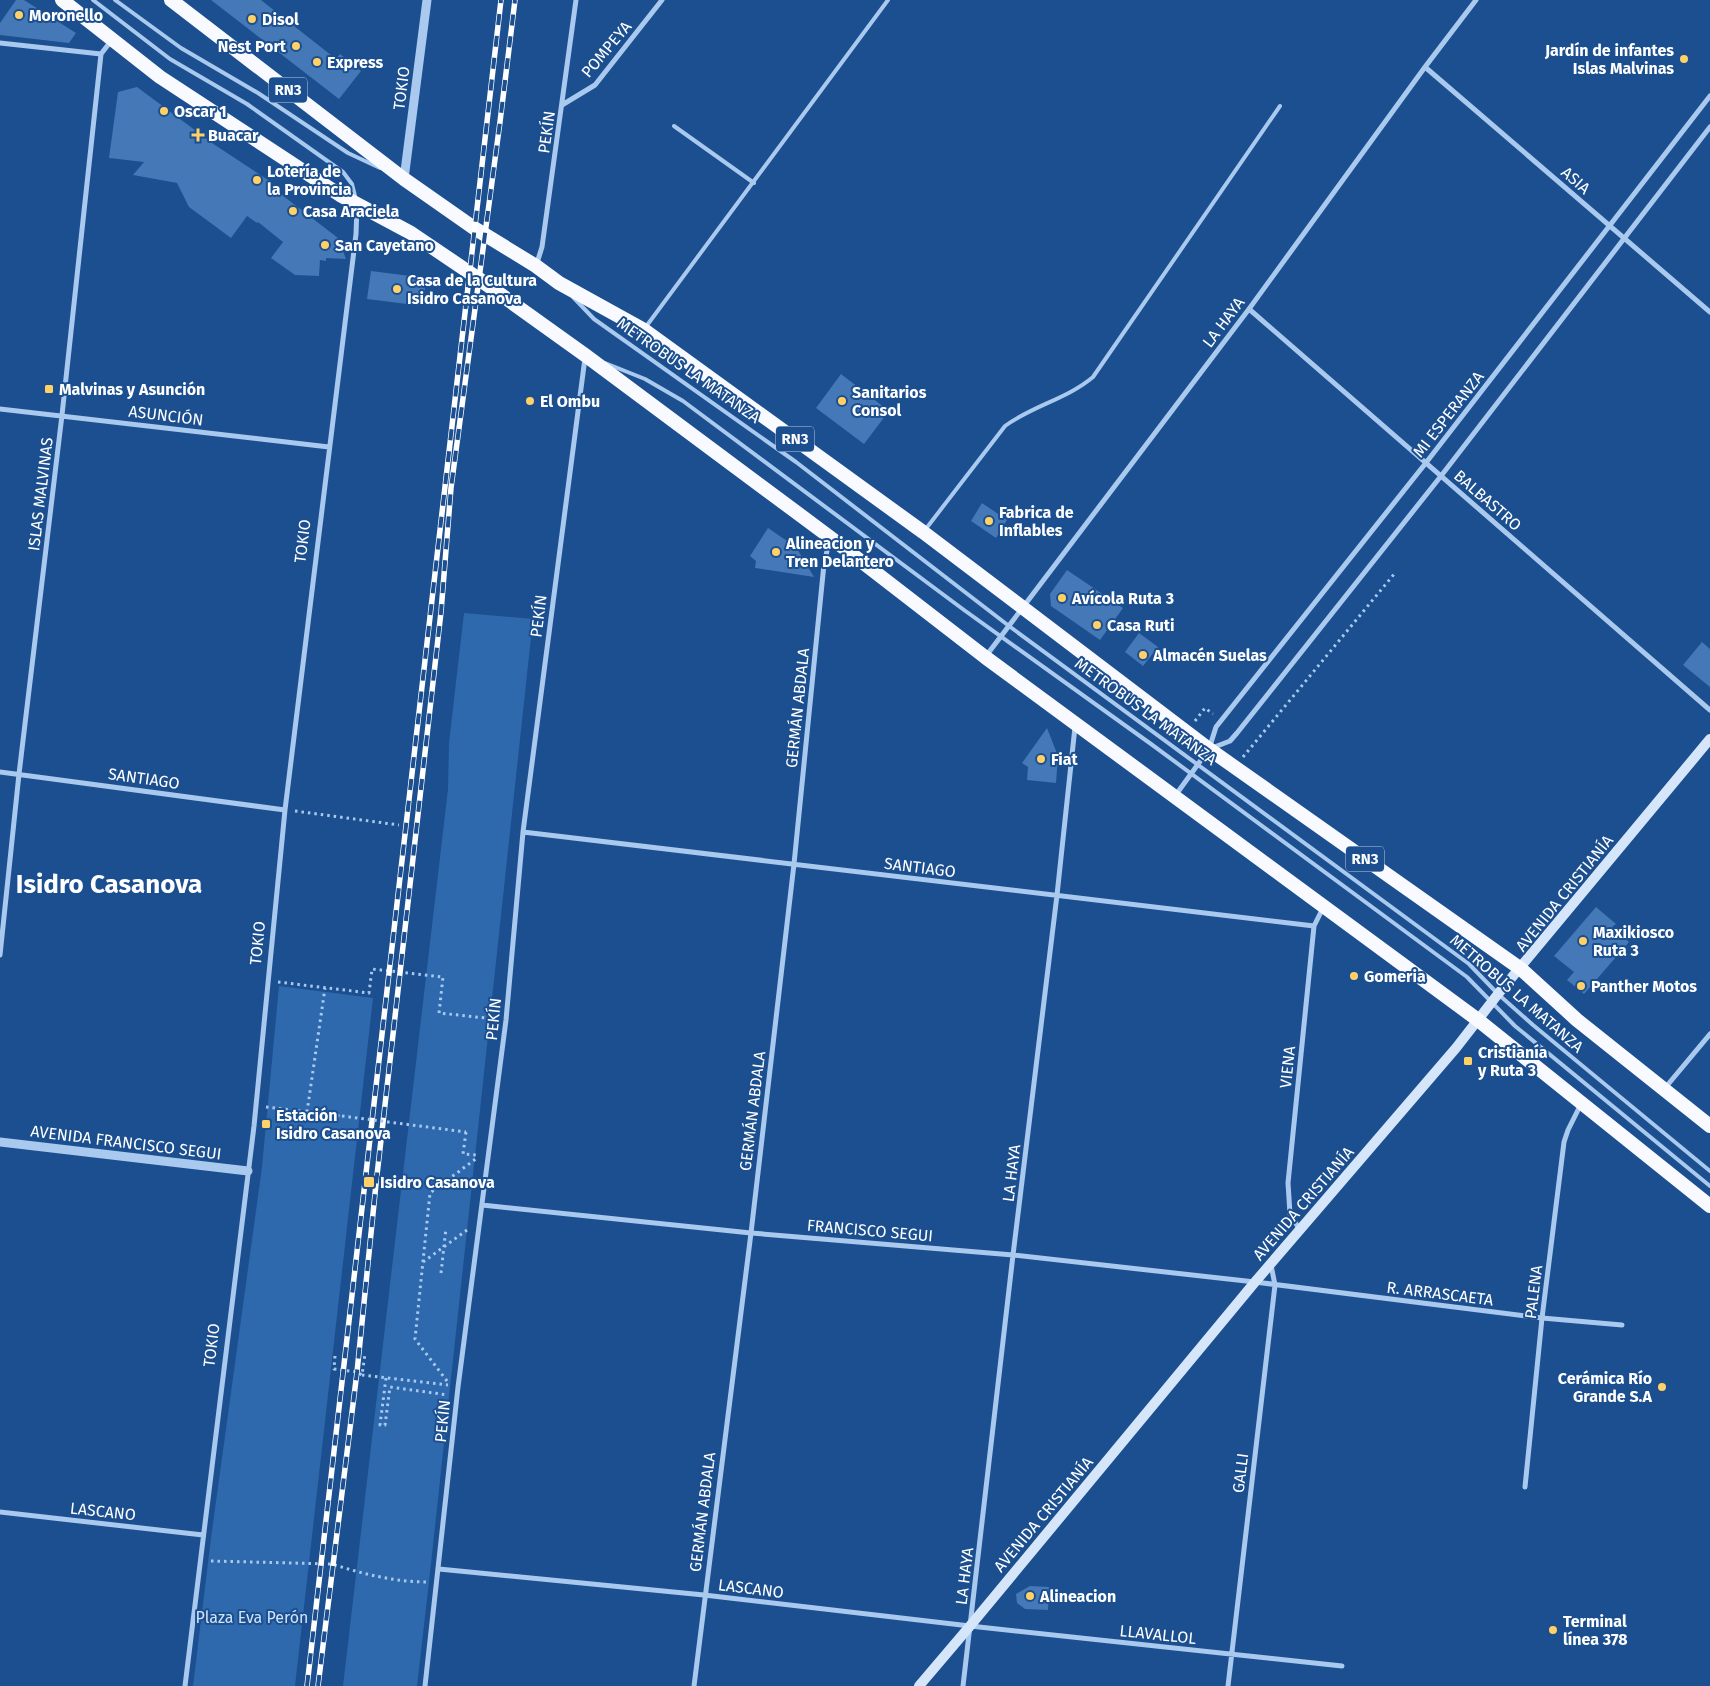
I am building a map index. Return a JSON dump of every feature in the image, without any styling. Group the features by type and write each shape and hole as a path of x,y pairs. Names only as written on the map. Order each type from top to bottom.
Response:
{"highway":[{"path":"62,0 160,76 333,191 411,233 585,355 986,657 1478,1020 1710,1206"},
{"name":"RN3","path":"171,0 404,179 474,228 536,266 559,283 644,330 923,532 1209,750 1521,969 1577,1020 1710,1126"}],"main road":[{"name":"AVENIDA CRISTIANÍA","path":"919,1686 1255,1282 1456,1048 1498,994 1521,969 1710,739"}],"street":[{"name":"TOKIO","path":"404,179 427,0"},
{"name":"PEKÍN","path":"536,266 542,248 576,0"},
{"name":"POMPEYA","path":"562,105 595,84 662,0"},
{"name":"LA HAYA","path":"986,657 1249,309 1476,0"},
{"path":"0,43 101,54 113,39"},
{"name":"ISLAS MALVINAS","path":"0,956 18,774 62,415 101,54"},
{"name":"ASIA","path":"1425,67 1710,312"},
{"name":"MI ESPERANZA","path":"1174,796 1209,750 1216,727 1425,464 1710,96"},
{"name":"MI ESPERANZA","path":"1209,750 1230,741 1441,476 1710,126"},
{"name":"TOKIO","path":"185,1686 248,1171 285,810 356,234 357,204"},
{"name":"BALBASTRO","path":"1249,309 1710,710"},
{"name":"PEKÍN","path":"425,1686 440,1569 457,1396 506,1020 523,832 585,355"},
{"name":"ASUNCIÓN","path":"0,409 329,446"},
{"name":"GERMÁN ABDALA","path":"694,1686 751,1233 794,864 824,564 830,538"},
{"name":"LA HAYA","path":"963,1686 1076,724"},
{"name":"SANTIAGO","path":"0,772 285,810"},
{"name":"SANTIAGO","path":"523,832 1314,926"},
{"name":"VIENA","path":"1300,1230 1290,1214 1288,1183 1314,926 1324,906"},
{"path":"1665,1089 1710,1034"},
{"name":"PALENA","path":"1525,1486 1542,1318 1564,1142 1568,1130 1582,1104"},
{"name":"AVENIDA FRANCISCO SEGUI","path":"0,1142 248,1171"},
{"name":"FRANCISCO SEGUI","path":"482,1205 751,1233 1013,1255 1255,1282"},
{"name":"GALLI","path":"1228,1686 1275,1285 1271,1264"},
{"name":"R. ARRASCAETA","path":"1255,1282 1542,1318 1622,1325"},
{"name":"LASCANO","path":"0,1512 203,1535"},
{"name":"LASCANO","path":"440,1569 704,1595 970,1626"},
{"name":"LLAVALLOL","path":"970,1626 1342,1666"}],"lane":[{"path":"93,0 170,59 247,104 342,172 352,184 357,204"},
{"path":"115,0 181,48 258,93 348,153 404,179"},
{"path":"644,330 888,0"},
{"path":"923,532 1005,426 1017,417 1082,387 1093,377 1280,106"},
{"path":"674,126 754,182"},
{"name":"METROBUS LA MATANZA","path":"559,283 594,318 796,462 1009,626 1469,964 1498,994 1534,1025 1710,1171"},
{"name":"METROBUS LA MATANZA","path":"585,355 645,379 683,401 1000,637 1190,773 1467,977 1491,1004 1515,1026 1710,1186"}],"path":[{"path":"1234,767 1395,573"},
{"path":"285,810 399,825"},
{"path":"268,981 369,992 372,969 443,977 439,1013 506,1020"},
{"path":"307,1112 325,988"},
{"path":"255,1106 466,1132 463,1154"},
{"path":"336,1356 334,1369 450,1386 415,1339 430,1192 480,1156"},
{"path":"423,1262 480,1221"},
{"path":"441,1273 446,1228"},
{"path":"362,1374 365,1354"},
{"path":"386,1378 380,1425 384,1425 390,1387 457,1396"},
{"path":"200,1561 332,1564 407,1582 438,1582"}],"green space":[{"path":"464,613 533,619 430,1573 417,1686 343,1686 448,789 449,743"},
{"name":"Plaza Eva Perón","path":"279,986 373,998 295,1686 193,1686 211,1538 262,1167"}],"building":[{"path":"16,0 24,0 76,33 69,43 0,35 0,23"},
{"path":"211,0 261,0 336,59 340,54 361,71 339,99"},
{"path":"137,87 215,145 271,182 269,185 338,238 346,259 326,258 326,261 320,260 319,276 295,275 271,258 283,242 258,222 247,216 231,238 189,207 177,183 133,175 144,162 109,158 118,92"},
{"name":"Casa de la Cultura Isidro Casanova","path":"371,271 426,278 423,306 367,299"},
{"path":"841,374 889,411 864,444 816,408"},
{"name":"Fabrica de Inflables","path":"982,503 1007,520 996,538 971,521"},
{"name":"Alineacion y Tren Delantero","path":"768,528 796,547 814,577 755,568 756,561 750,556"},
{"path":"1067,570 1123,608 1100,640 1051,606 1050,594"},
{"path":"1139,633 1158,647 1143,666 1125,652"},
{"path":"1702,642 1710,649 1710,687 1683,665"},
{"name":"Fiat","path":"1047,728 1058,756 1056,783 1027,780 1028,767 1022,763"},
{"path":"1596,907 1616,924 1612,927 1629,942 1584,994 1567,980 1574,972 1554,956"},
{"path":"1030,1586 1049,1587 1048,1610 1025,1609 1017,1603 1016,1594"}],"railway":[{"path":"307,1686 501,0"},
{"path":"318,1686 357,1372 376,1184 441,612 451,488 515,0"}],"place":[{"name":"Moronello","path":"19,15"},
{"name":"Disol","path":"252,19"},
{"name":"Nest Port","path":"296,46"},
{"name":"Jardín de infantes Islas Malvinas","path":"1684,59"},
{"name":"Express","path":"317,62"},
{"name":"Oscar 1","path":"164,111"},
{"name":"Buacar","path":"198,135"},
{"name":"Lotería de la Provincia","path":"257,180"},
{"name":"Casa Araciela","path":"293,211"},
{"name":"San Cayetano","path":"325,245"},
{"name":"Casa de la Cultura Isidro Casanova","path":"397,289"},
{"name":"Malvinas y Asunción","path":"49,389"},
{"name":"El Ombu","path":"530,401"},
{"name":"Sanitarios Consol","path":"842,401"},
{"name":"Fabrica de Inflables","path":"989,521"},
{"name":"Alineacion y Tren Delantero","path":"776,552"},
{"name":"Avícola Ruta 3","path":"1062,598"},
{"name":"Casa Ruti","path":"1097,625"},
{"name":"Almacén Suelas","path":"1143,655"},
{"name":"Fiat","path":"1041,759"},
{"name":"Maxikiosco Ruta 3","path":"1583,941"},
{"name":"Gomeria","path":"1354,976"},
{"name":"Panther Motos","path":"1581,986"},
{"name":"Cristianía y Ruta 3","path":"1468,1061"},
{"name":"Estación Isidro Casanova","path":"266,1124"},
{"name":"Isidro Casanova","path":"369,1182"},
{"name":"Cerámica Río Grande S.A","path":"1662,1387"},
{"name":"Alineacion","path":"1030,1596"},
{"name":"Terminal línea 378","path":"1553,1630"}],"district":[{"name":"Isidro Casanova","path":"109,884"}]}
